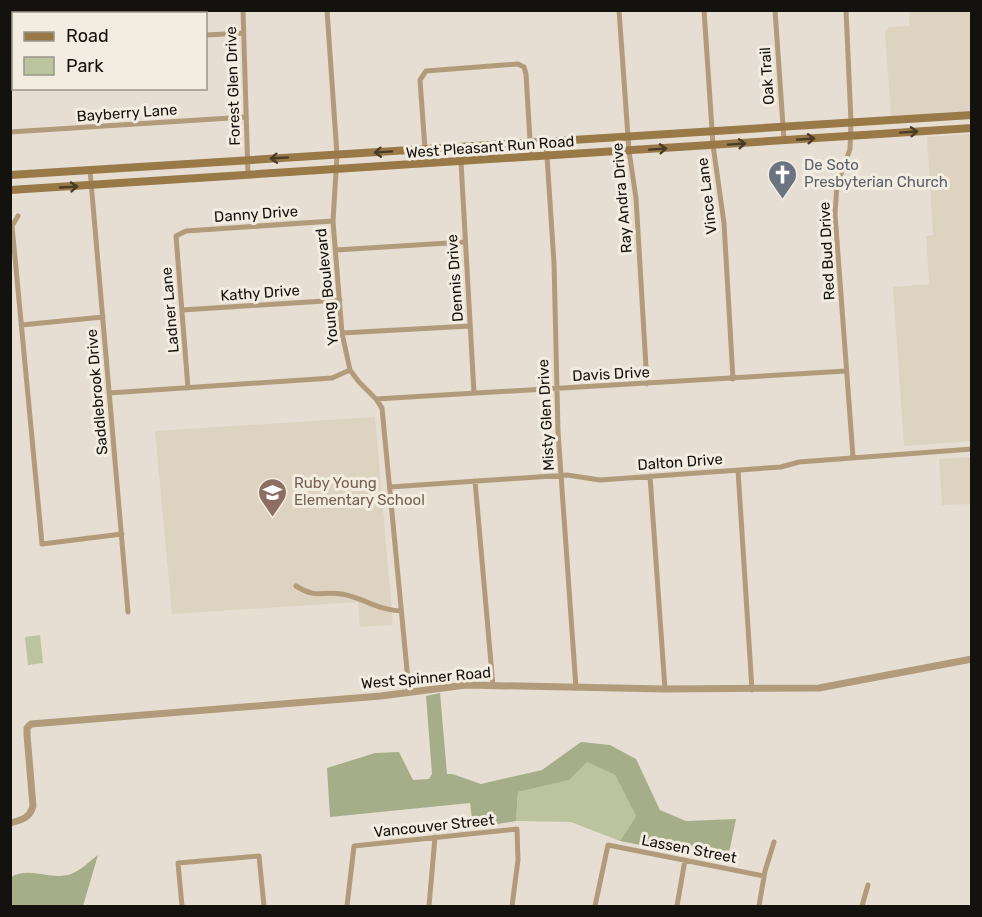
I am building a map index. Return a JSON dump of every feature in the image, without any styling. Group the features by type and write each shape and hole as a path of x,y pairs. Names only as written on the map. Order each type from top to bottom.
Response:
{"main road":[{"name":"West Pleasant Run Road","path":"10,175 972,115"},
{"name":"West Pleasant Run Road","path":"10,190 972,128"}],"street":[{"name":"Forest Glen Drive","path":"243,10 248,176"},
{"name":"Ray Andra Drive","path":"619,10 629,151 636,198 647,384"},
{"name":"Vince Lane","path":"704,10 713,145 721,192 733,379"},
{"name":"Oak Trail","path":"775,10 784,140"},
{"name":"Red Bud Drive","path":"846,10 851,136 850,149 837,185 835,214 853,457"},
{"name":"Young Boulevard","path":"327,11 337,155 333,221 342,333 350,370 382,408 409,691"},
{"path":"207,35 243,33"},
{"path":"425,149 420,80 426,71 518,64 524,67 531,157"},
{"name":"Bayberry Lane","path":"10,132 246,117"},
{"name":"Misty Glen Drive","path":"546,141 555,263 556,389 576,688"},
{"name":"Dennis Drive","path":"460,162 474,393"},
{"name":"Saddlebrook Drive","path":"90,170 128,612"},
{"path":"18,216 12,226 42,544 122,534"},
{"name":"Danny Drive","path":"181,232 333,221"},
{"name":"Ladner Lane","path":"181,232 175,240 188,388"},
{"path":"336,250 464,242"},
{"name":"Kathy Drive","path":"182,310 340,300"},
{"path":"21,325 103,317"},
{"path":"342,333 470,326"},
{"path":"109,393 332,378 350,370"},
{"name":"Davis Drive","path":"376,399 846,371"},
{"name":"Dalton Drive","path":"390,487 561,476 581,476 600,480 781,467 799,462 972,449"},
{"path":"738,470 752,690"},
{"path":"650,476 665,689"},
{"path":"475,482 493,686"},
{"path":"296,586 309,594 340,594 386,610 401,610"},
{"name":"West Spinner Road","path":"10,823 25,820 33,806 27,735 27,728 31,724 381,696 466,685 752,690 819,688 972,659"},
{"name":"Vancouver Street","path":"346,906 354,846 518,829 518,860 512,906"},
{"path":"429,906 435,837"},
{"path":"759,906 764,876 774,842"},
{"name":"Lassen Street","path":"595,906 608,845 764,876"},
{"path":"182,906 178,863 259,855 264,906"},
{"path":"677,906 685,860"},
{"path":"862,906 868,885"}],"shaded area":[{"path":"910,11 971,11 971,111 891,116 885,31 889,27 909,26"},
{"path":"971,134 971,441 904,446 893,287 929,284 926,236 933,235 927,137"},
{"name":"Ruby Young Elementary School","path":"375,417 393,625 360,627 358,602 172,614 155,431"},
{"path":"971,457 971,504 942,505 939,459"}],"green space":[{"path":"40,635 43,663 28,665 25,637"},
{"path":"440,693 447,774 481,784 542,770 581,742 610,745 636,759 660,810 686,821 736,819 727,862 620,841 636,816 615,775 587,762 569,780 518,792 516,821 473,828 470,803 330,817 327,768 375,753 399,752 413,780 429,779 432,774 426,696"},
{"path":"587,762 615,775 636,816 620,841 571,822 516,821 518,792 568,780"},
{"path":"98,855 83,906 11,906 11,877 25,873 56,876 71,874"}],"place":[{"name":"De Soto Presbyterian Church","path":"783,200"},
{"name":"Ruby Young Elementary School","path":"273,518"}]}
